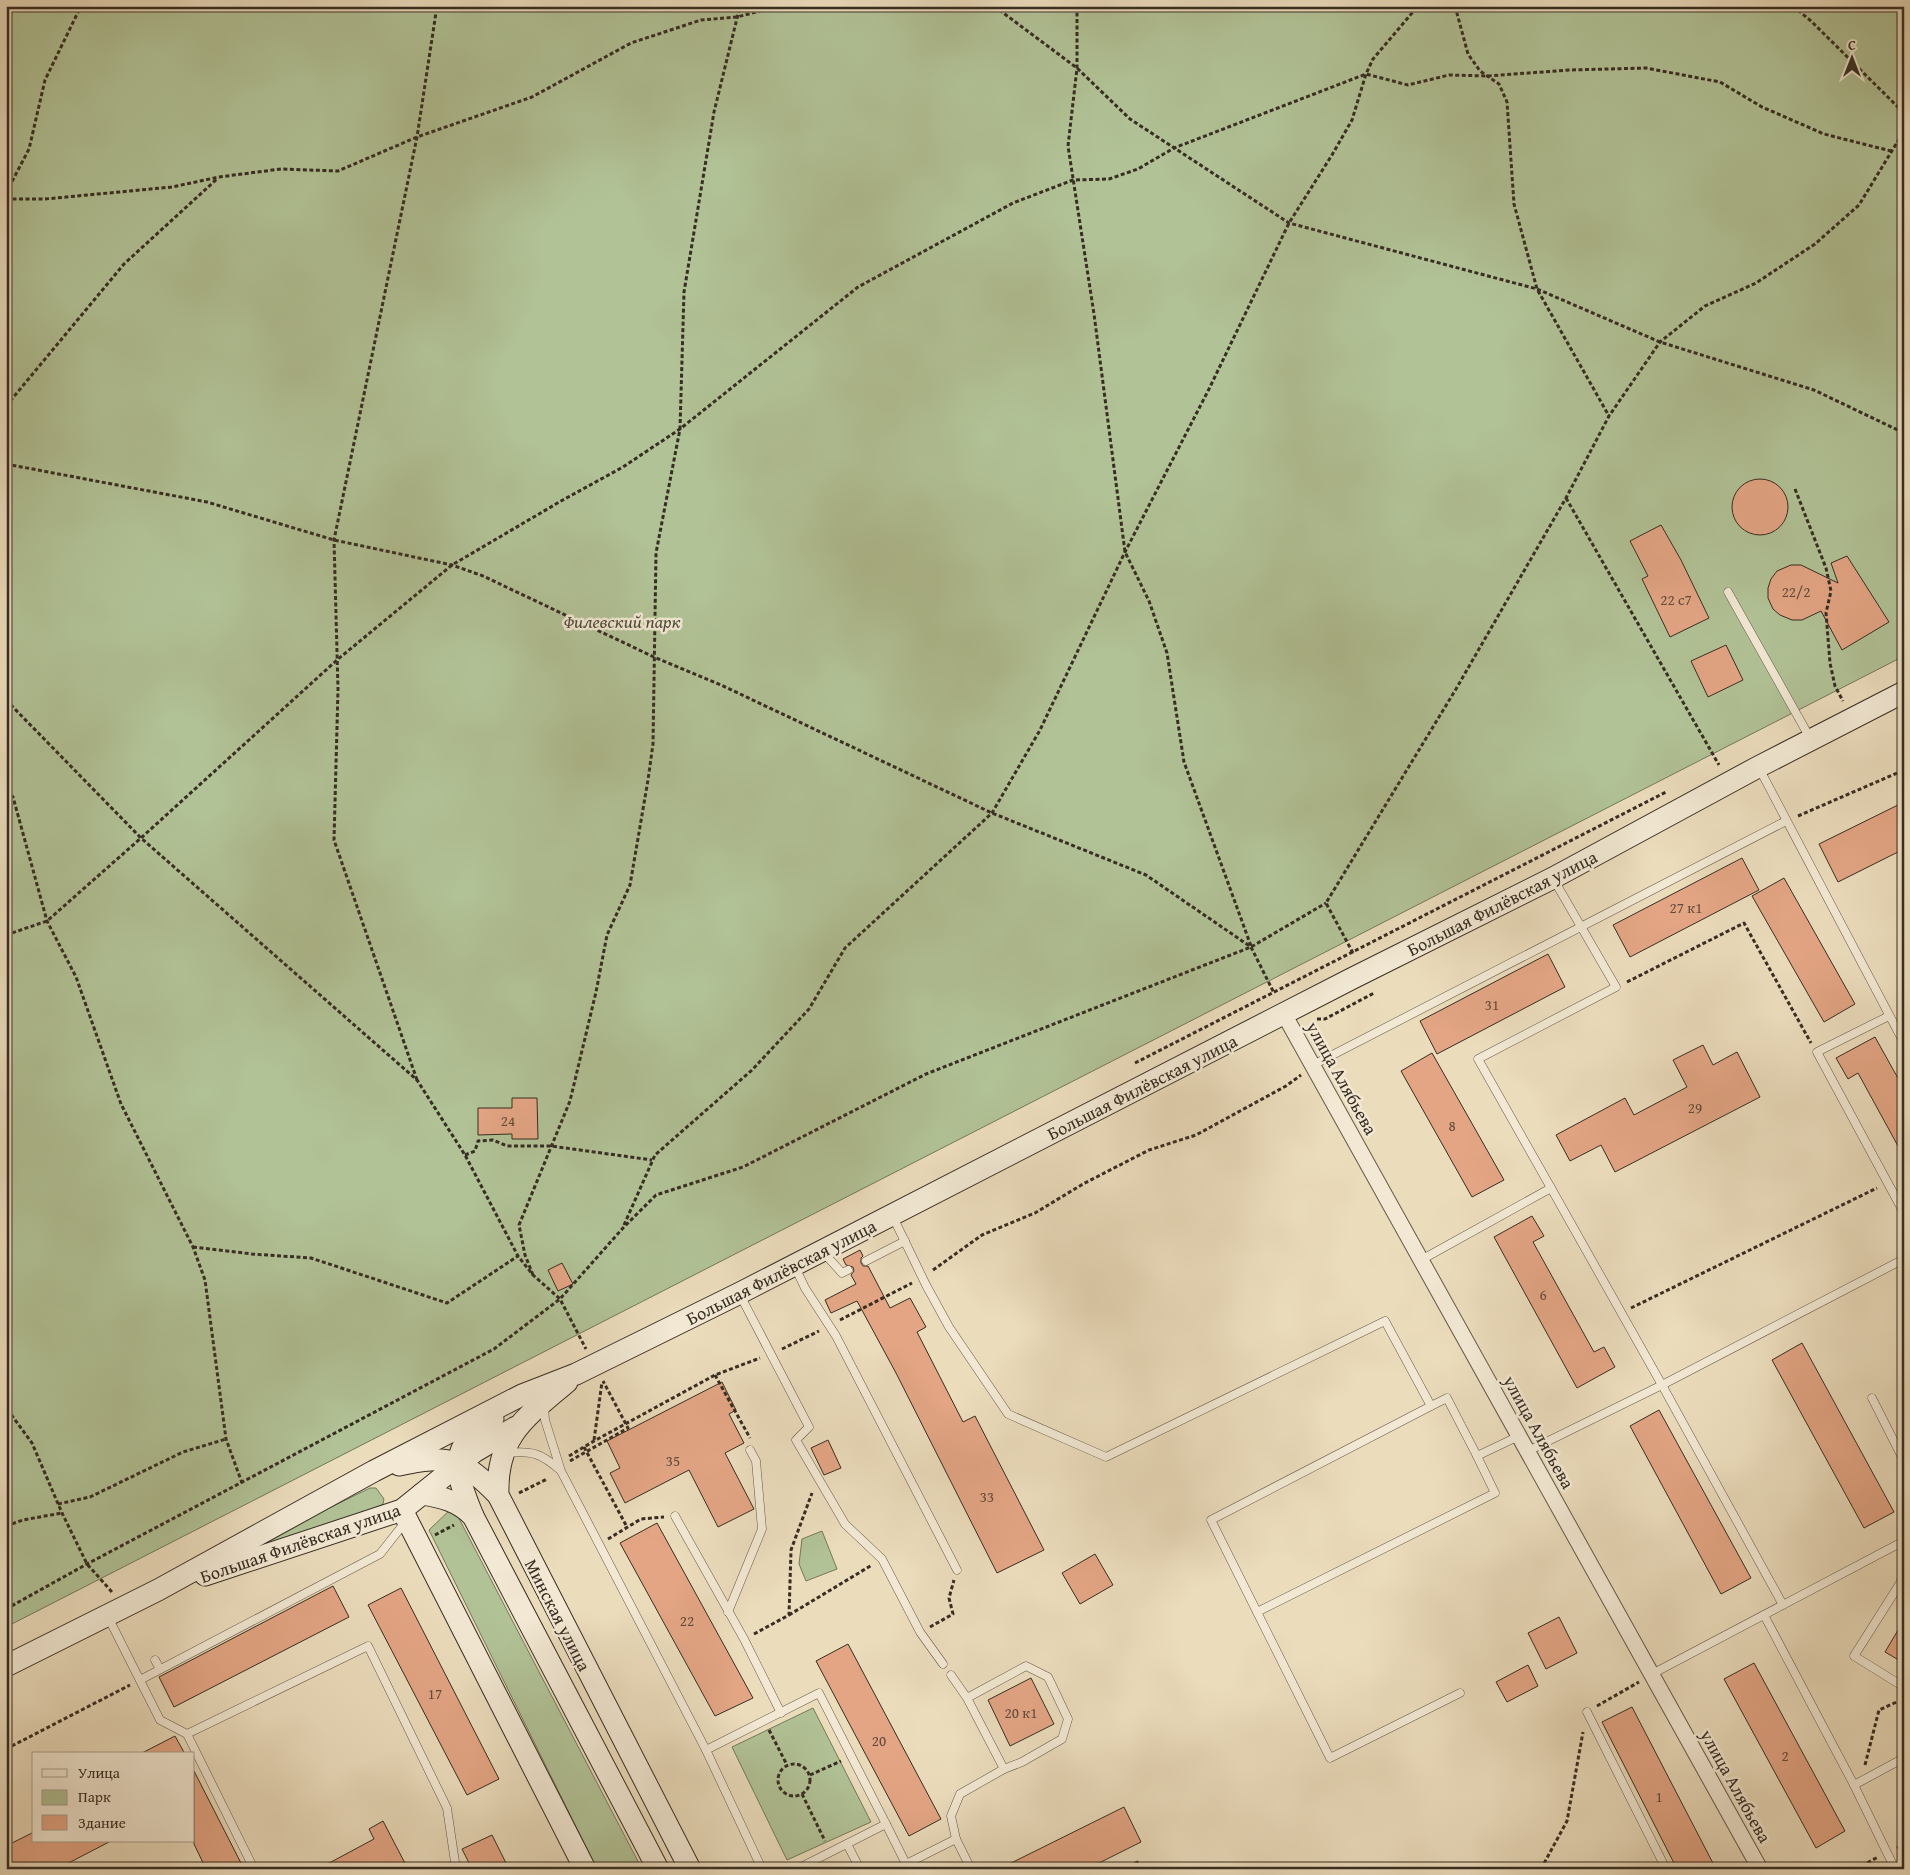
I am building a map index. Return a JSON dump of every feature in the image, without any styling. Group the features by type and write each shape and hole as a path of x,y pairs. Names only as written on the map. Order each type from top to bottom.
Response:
{"main road":[{"name":"Большая Филёвская улица","path":"6,1666 158,1590 374,1470 522,1394 585,1369 794,1266 1553,878 1758,767 1904,692"},
{"name":"Минская улица","path":"585,1369 516,1427 503,1453 498,1475 690,1869"},
{"path":"459,1464 461,1450 465,1444 477,1431 522,1394"},
{"name":"Большая Филёвская улица","path":"158,1590 405,1515 422,1494 474,1452 516,1427"},
{"name":"Большая Филёвская улица","path":"374,1470 428,1460 447,1460 476,1473 508,1494"},
{"name":"Минская улица","path":"459,1464 467,1519 658,1869"},
{"path":"422,1494 456,1502 462,1506 467,1519"},
{"path":"405,1515 585,1869"}],"street":[{"name":"улица Алябьева","path":"1284,1014 1760,1869"}],"lane":[{"path":"1728,592 1811,740"},
{"path":"1758,767 1904,1043"},
{"path":"1313,1065 1786,821"},
{"path":"1553,878 1616,987 1478,1058 1622,1313 1782,1605"},
{"path":"1889,1016 1816,1052 1904,1213"},
{"path":"1421,1260 1551,1188"},
{"path":"892,1215 950,1327 1008,1414 1106,1458 1385,1321 1431,1406"},
{"path":"866,1261 905,1241"},
{"path":"822,1251 842,1273 848,1270"},
{"path":"1528,1451 1662,1385 1904,1259"},
{"path":"794,1266 804,1288 829,1326 957,1570"},
{"path":"740,1293 810,1427 796,1440 845,1524 882,1559 920,1632 943,1664"},
{"path":"1257,1612 1495,1493 1447,1398 1211,1520 1257,1612 1330,1758 1460,1693"},
{"path":"1872,1398 1904,1461"},
{"path":"544,1402 545,1420 561,1472 706,1750 762,1869"},
{"path":"1477,1456 1519,1436"},
{"path":"728,1612 762,1529 756,1461 750,1450"},
{"path":"503,1453 526,1452 545,1457 561,1472"},
{"path":"140,1680 380,1554 405,1515"},
{"path":"674,1516 744,1639 781,1713"},
{"path":"1652,1674 1904,1541"},
{"path":"1904,1577 1854,1656 1904,1687"},
{"path":"1764,1615 1857,1783 1895,1869"},
{"path":"107,1616 160,1720 186,1734 254,1869"},
{"path":"186,1734 368,1646 447,1808 456,1869"},
{"path":"155,1660 160,1669"},
{"path":"968,1698 1026,1666 1048,1677 1068,1719 1062,1739 960,1794 951,1816 956,1839 971,1869"},
{"path":"951,1675 968,1698 1004,1770"},
{"path":"706,1750 819,1693 906,1864 956,1839"},
{"path":"1587,1712 1666,1869"},
{"path":"1857,1783 1904,1758"},
{"path":"797,1869 886,1824"},
{"path":"847,1844 860,1869"}],"path":[{"path":"6,192 28,149 45,80 81,6"},
{"path":"437,6 417,137 334,540 337,660 334,840 417,1080 465,1155 518,1256 533,1275 560,1299 585,1369"},
{"path":"533,1275 525,1255 519,1226 570,1101 596,992 607,935 630,886 653,744 656,553 680,429 684,292 714,112 740,6"},
{"path":"6,199 45,199 172,187 219,177 281,169 338,171 417,137 532,97 631,43 701,20 737,17 780,6"},
{"path":"994,6 1077,68 1130,119 1289,223 1537,289 1660,342 1814,390 1904,433"},
{"path":"1077,6 1077,68 1068,146 1094,314 1125,552 1149,601 1167,653 1184,762 1251,947 1274,993"},
{"path":"622,1228 652,1160 656,1155 752,1070 809,1009 845,948 992,813 1040,730 1125,552 1210,389 1289,223 1352,120 1366,74 1373,59 1418,6"},
{"path":"1455,6 1468,54 1480,71 1499,84 1507,102 1514,204 1537,289 1609,416"},
{"path":"1793,6 1811,21 1904,113"},
{"path":"6,935 47,921 337,660 452,565 561,500 623,467 680,429 858,287 1013,202 1074,180 1109,178 1138,169 1174,148 1366,74 1408,85 1450,75 1488,76 1569,70 1646,68 1720,82 1762,107 1824,134 1892,152"},
{"path":"6,1609 87,1564 494,1349 560,1299 622,1228 656,1195 743,1167 926,1074 1251,947 1326,903 1456,689 1566,498 1609,416 1660,342 1705,306 1756,282 1815,244 1858,205 1904,131"},
{"path":"6,406 124,264 219,177"},
{"path":"6,464 207,502 334,540 452,565 483,576 654,657 721,685 992,813 1146,876 1251,947"},
{"path":"1795,489 1826,568 1832,592 1826,613 1830,663 1835,686 1844,701 1835,705"},
{"path":"1566,498 1719,765"},
{"path":"6,700 141,838 417,1080"},
{"path":"1710,770 1727,761"},
{"path":"1786,821 1904,770"},
{"path":"6,791 13,797 47,921 76,977 121,1104 193,1247 205,1280 226,1439 242,1483"},
{"path":"1135,1063 1668,792"},
{"path":"1326,903 1353,953"},
{"path":"1616,987 1744,923 1816,1052"},
{"path":"1325,1019 1374,993"},
{"path":"576,1468 569,1455 626,1423 715,1375 734,1366 772,1354 923,1278 982,1236 1035,1213 1083,1184 1149,1150 1196,1135 1286,1086 1313,1065"},
{"path":"465,1155 475,1151 478,1141 493,1140 507,1146 551,1146 652,1160"},
{"path":"1622,1313 1887,1183"},
{"path":"193,1247 311,1258 447,1303 518,1256"},
{"path":"715,1375 752,1442 750,1450"},
{"path":"561,1472 571,1459 628,1428 603,1379 594,1441"},
{"path":"6,1396 10,1413 32,1444 87,1564 110,1590 128,1605"},
{"path":"58,1504 90,1497 183,1452 226,1439"},
{"path":"584,1446 627,1527"},
{"path":"789,1615 791,1550 817,1477"},
{"path":"508,1494 547,1479"},
{"path":"6,1526 22,1520 62,1513"},
{"path":"599,1544 641,1519 674,1516"},
{"path":"432,1536 467,1519"},
{"path":"610,1537 615,1546"},
{"path":"744,1639 789,1615 882,1559"},
{"path":"920,1632 953,1614 949,1598 957,1570"},
{"path":"1541,1869 1567,1821 1587,1712 1652,1674"},
{"path":"6,1749 140,1680"},
{"path":"1857,1783 1879,1710 1904,1698"},
{"path":"764,1721 786,1766"},
{"path":"810,1775 851,1756"},
{"path":"796,1763 805,1767 810,1775 811,1782 808,1790 802,1794 794,1796 786,1794 780,1788 778,1780 780,1771 786,1766 796,1763"},
{"path":"802,1794 831,1852"},
{"path":"1856,1869 1888,1852"},
{"path":"1123,1869 1140,1861"}],"green space":[{"name":"Филевский парк","path":"6,6 1904,6 1904,656 6,1627"},
{"path":"370,1488 376,1488 384,1499 383,1504 362,1516 237,1553"},
{"path":"453,1507 642,1869 597,1869 429,1530"},
{"path":"822,1531 837,1569 806,1581 799,1564 802,1539"},
{"path":"813,1708 871,1822 787,1860 732,1747"}],"building":[{"path":"1760,479 1771,481 1780,487 1786,496 1788,507 1786,518 1780,527 1771,533 1760,535 1749,533 1740,527 1734,518 1732,507 1734,496 1740,487 1749,481"},
{"path":"1661,525 1681,560 1709,618 1670,637 1642,579 1648,576 1630,541"},
{"path":"1847,556 1889,622 1842,650 1821,611 1802,620 1792,620 1780,615 1773,609 1768,598 1768,588 1771,579 1777,571 1791,565 1801,565 1838,583 1831,563"},
{"path":"1726,645 1743,680 1708,697 1691,661"},
{"path":"1904,802 1904,849 1838,882 1819,844"},
{"path":"1742,858 1759,890 1630,957 1613,925"},
{"path":"1784,878 1855,1004 1824,1022 1752,896"},
{"path":"1548,954 1565,987 1437,1054 1420,1021"},
{"path":"1875,1037 1904,1089 1904,1157 1858,1073 1848,1079 1836,1058"},
{"path":"1703,1045 1713,1065 1737,1052 1760,1097 1615,1172 1601,1145 1570,1161 1556,1135 1625,1098 1634,1115 1687,1087 1673,1060"},
{"path":"1432,1053 1504,1180 1472,1197 1401,1071"},
{"path":"512,1098 537,1098 538,1139 512,1139 512,1134 478,1135 478,1108 512,1108"},
{"path":"1532,1216 1544,1236 1533,1242 1594,1352 1604,1347 1615,1367 1577,1388 1494,1237"},
{"path":"860,1250 863,1256 861,1263 863,1266 868,1266 890,1308 910,1298 926,1327 917,1332 963,1422 975,1416 1044,1550 997,1573 896,1373 857,1301 831,1313 825,1300 856,1284 851,1275 854,1271 853,1267 846,1265 843,1259"},
{"path":"562,1263 573,1284 558,1291 548,1270"},
{"path":"1802,1343 1894,1512 1864,1528 1772,1360"},
{"path":"722,1382 736,1410 729,1414 744,1443 725,1453 754,1509 718,1527 689,1470 625,1503 610,1473 620,1468 607,1441"},
{"path":"1659,1410 1751,1578 1721,1594 1630,1426"},
{"path":"828,1440 841,1468 824,1475 811,1448"},
{"path":"657,1523 753,1698 715,1716 620,1543"},
{"path":"1095,1554 1113,1585 1080,1604 1062,1573"},
{"path":"333,1586 349,1617 174,1707 159,1677"},
{"path":"401,1588 499,1779 467,1795 368,1605"},
{"path":"1559,1617 1577,1653 1546,1669 1528,1633"},
{"path":"1904,1620 1904,1663 1885,1652"},
{"path":"848,1644 941,1819 909,1836 816,1661"},
{"path":"1754,1663 1845,1831 1816,1848 1724,1679"},
{"path":"1528,1665 1538,1686 1507,1702 1496,1682"},
{"path":"1031,1678 1054,1724 1010,1746 988,1700"},
{"path":"1632,1707 1716,1869 1677,1869 1602,1722"},
{"path":"175,1736 184,1752 144,1752"},
{"path":"195,1773 244,1869 206,1869 194,1844"},
{"path":"1124,1807 1141,1842 1087,1869 999,1869"},
{"path":"383,1821 408,1869 318,1869 374,1839 369,1829"},
{"path":"32,1833 32,1842 109,1842 57,1869 6,1869 6,1846"},
{"path":"492,1835 509,1869 472,1869 462,1849"}]}
